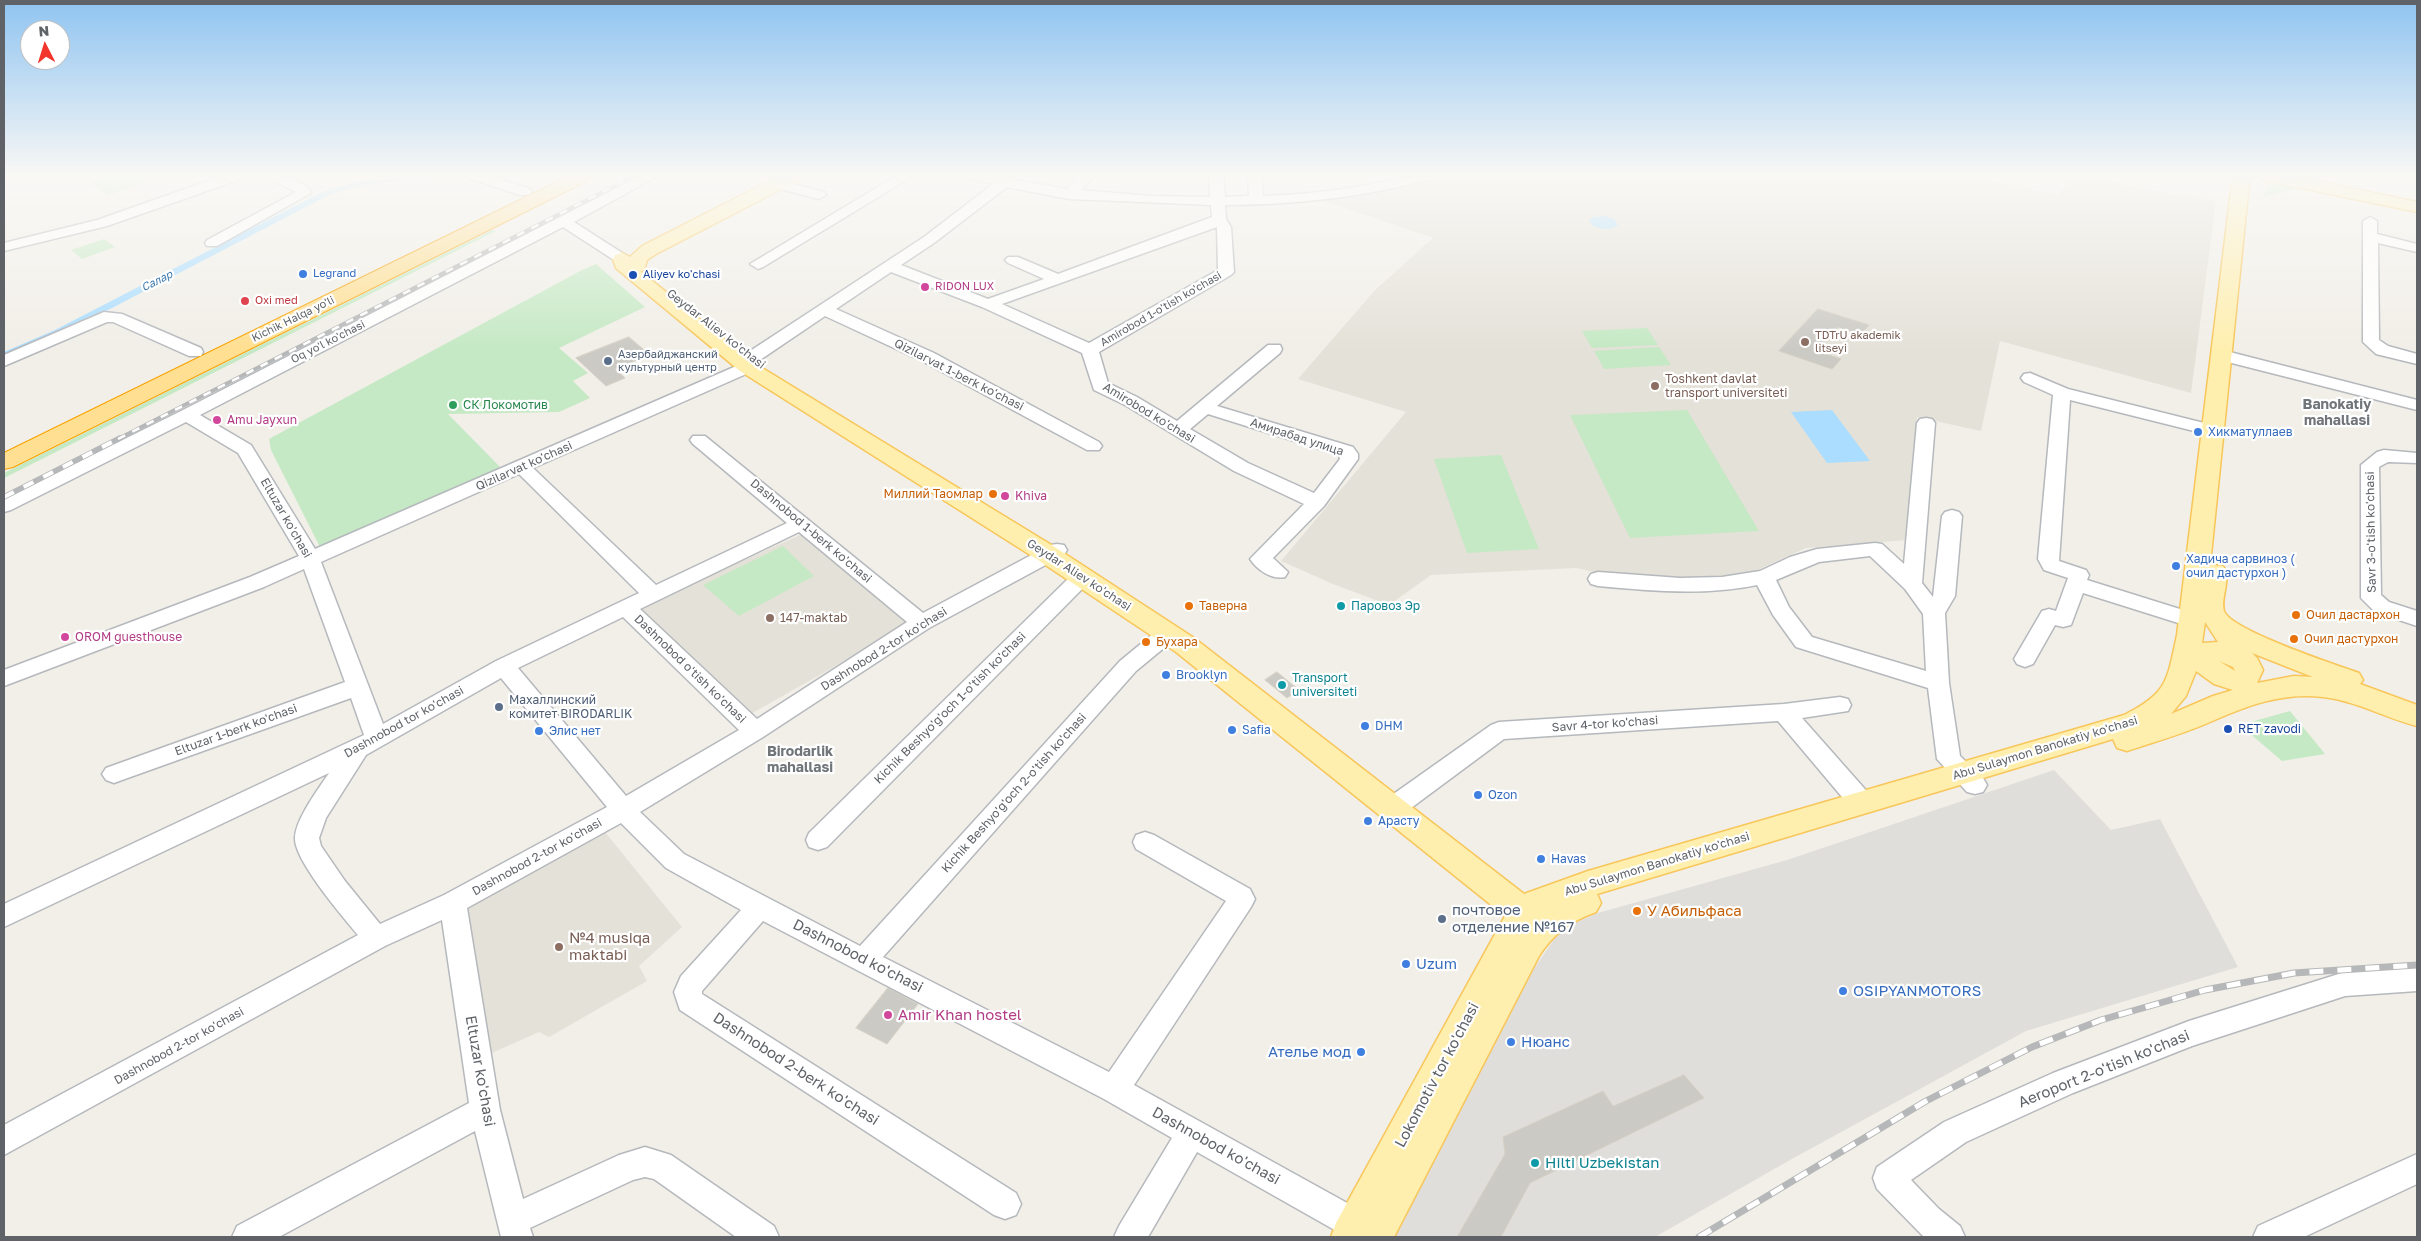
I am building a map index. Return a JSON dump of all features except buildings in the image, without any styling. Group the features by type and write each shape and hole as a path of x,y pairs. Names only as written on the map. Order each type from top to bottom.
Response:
{"highway":[{"name":"Kichik Halqa yo'li","path":"4,446 195,352 448,234"},
{"name":"Kichik Halqa yo'li","path":"4,462 454,234"}],"main road":[{"path":"630,262 677,234"},
{"name":"Abu Sulaymon Banokatiy ko'chasi","path":"2214,650 2211,607 2237,234"},
{"name":"Abu Sulaymon Banokatiy ko'chasi","path":"1534,913 1556,913 1969,779 2133,724 2168,702 2214,650 2214,431 2229,357 2247,234"},
{"name":"Geydar Aliev ko'chasi","path":"630,262 625,268 633,275 749,363 1052,552 1183,638 1398,804 1534,913"},
{"name":"Geydar Aliev ko'chasi","path":"1052,552 1082,577 1183,638"},
{"path":"2223,703 2214,650 2229,630 2248,642 2368,692 2417,716"},
{"path":"2214,650 2285,687"},
{"path":"2214,650 2288,662 2368,692 2417,706"},
{"name":"Abu Sulaymon Banokatiy ko'chasi","path":"1534,913 1588,884 1862,803 1969,779 2152,732 2199,715 2223,703 2285,687 2323,687 2368,692"},
{"name":"Lokomotiv tor ko'chasi","path":"1364,1234 1532,938 1534,913"}],"street":[{"path":"4,247 57,234"},
{"path":"212,243 229,234"},
{"name":"Oq yo'l ko'chasi","path":"4,506 187,415 538,234"},
{"name":"Geydar Aliev ko'chasi","path":"584,234 630,262"},
{"path":"758,264 809,234"},
{"name":"Qizilarvat ko'chasi","path":"4,678 257,582 522,467 749,363 823,309 939,234"},
{"path":"988,304 1184,234"},
{"name":"Amirobod 1-o'tish ko'chasi","path":"1090,350 1226,272 1224,234"},
{"path":"2370,234 2371,342 2382,350 2417,359"},
{"path":"2370,237 2417,248"},
{"path":"1013,260 1057,279"},
{"path":"890,266 988,304 1090,350"},
{"name":"Qizilarvat 1-berk ko'chasi","path":"823,309 928,357 1093,446"},
{"path":"4,361 104,317 116,317 195,352"},
{"path":"1178,430 1274,349"},
{"name":"Amirobod ko'chasi","path":"1090,350 1100,386 1131,401 1241,466 1317,502"},
{"path":"2229,357 2417,405"},
{"path":"2030,378 2062,393 2214,431"},
{"path":"2025,659 2049,616 2063,620 2079,575 2052,565 2048,559 2062,393"},
{"name":"Амирабад улица","path":"1206,408 1346,451 1349,454 1349,459 1317,502 1260,559 1278,572"},
{"name":"Eltuzar ko'chasi","path":"187,415 245,449 310,558 359,686 368,743"},
{"path":"1912,584 1926,423"},
{"name":"Dashnobod 1-berk ko'chasi","path":"699,440 921,623"},
{"name":"Savr 3-o'tish ko'chasi","path":"2417,458 2397,456 2378,458 2370,465 2370,475 2371,598 2382,607 2417,618"},
{"path":"522,467 653,594"},
{"path":"1934,613 1945,596 1952,516"},
{"name":"Dashnobod tor ko'chasi","path":"4,916 368,743 504,666 802,523"},
{"path":"1598,579 1669,585 1736,582 1764,577 1797,562 1837,550 1875,549 1912,584 1934,613 1938,683 1948,759 1969,779"},
{"name":"Dashnobod 2-tor ko'chasi","path":"4,1141 376,938 452,903 623,810 755,731 921,623 1052,552"},
{"name":"Kichik Beshyo'g'och 1-o'tish ko'chasi","path":"818,840 1082,577"},
{"path":"1764,577 1780,610 1804,642 1938,683"},
{"path":"2076,584 2214,650"},
{"name":"Dashnobod o'tish ko'chasi","path":"625,607 755,731"},
{"name":"Kichik Beshyo'g'och 2-o'tish ko'chasi","path":"866,959 1128,666 1183,638"},
{"name":"Dashnobod ko'chasi","path":"504,666 623,810 675,861 1114,1089 1192,1132 1364,1234"},
{"name":"Eltuzar 1-berk ko'chasi","path":"114,774 359,686"},
{"name":"Savr 4-tor ko'chasi","path":"1398,804 1499,731 1784,712 1840,705"},
{"path":"1784,712 1862,803"},
{"path":"368,743 313,822 307,840 312,856 376,938"},
{"path":"1114,1089 1242,900 1241,897 1145,842"},
{"name":"Eltuzar ko'chasi","path":"452,903 485,1110 515,1228"},
{"name":"Dashnobod 2-berk ko'chasi","path":"761,906 691,984 688,992 690,1001 1005,1204"},
{"name":"Aeroport 2-o'tish ko'chasi","path":"1949,1237 1928,1220 1888,1178 1955,1132 2063,1083 2189,1034 2345,984 2417,979"},
{"path":"248,1237 485,1110"},
{"path":"1130,1237 1192,1132"},
{"path":"515,1228 630,1166 645,1162 660,1165 763,1237"},
{"path":"2269,1237 2417,1169"}],"shaded area":[{"name":"Toshkent davlat transport universiteti","path":"1421,234 2212,234 2191,393 2000,341 1981,431 1917,417 1907,540 1806,548 1737,579 1634,581 1576,568 1431,575 1389,605 1333,584 1281,561 1406,412 1298,379 1375,290 1433,238"},
{"name":"147-maktab","path":"802,534 908,625 749,715 632,611"},
{"path":"2054,770 2111,830 2160,819 2238,967 2026,1031 1790,1160 1655,1237 1393,1237 1533,970 1557,935 1567,926 1598,913 1787,860"},
{"name":"№4 musiqa maktabi","path":"605,832 682,927 639,966 647,981 549,1037 539,1032 474,1061 453,915"}],"green space":[{"path":"484,234 490,234 4,478 4,473"},
{"path":"104,239 115,247 82,259 71,250"},
{"name":"СК Локомотив","path":"596,264 645,307 559,348 588,373 573,381 590,398 559,412 448,414 503,470 320,547 271,450 269,439"},
{"path":"1647,328 1658,345 1592,348 1582,331"},
{"path":"1659,347 1671,365 1604,369 1594,351"},
{"path":"1687,410 1759,531 1630,538 1570,415"},
{"path":"1501,455 1539,549 1467,553 1434,459"},
{"path":"783,546 814,576 739,616 703,585"},
{"path":"2290,711 2325,754 2282,761 2240,725"}],"water":[{"name":"Салар","path":"241,234 254,234 64,333 4,359 4,352 55,330"},
{"path":"1832,410 1870,461 1827,463 1791,412"}],"railway":[{"path":"118,439 520,234"},
{"path":"4,497 120,438"},
{"path":"1699,1237 1926,1101 2032,1047 2101,1020 2205,990 2294,973 2417,965"}],"place":[{"name":"Legrand","path":"303,274"},
{"name":"Aliyev ko'chasi","path":"633,275"},
{"name":"RIDON LUX","path":"925,287"},
{"name":"Oxi med","path":"245,301"},
{"name":"TDTrU akademik litseyi","path":"1805,342"},
{"name":"Азербайджанский культурный центр","path":"608,361"},
{"name":"Toshkent davlat transport universiteti","path":"1655,386"},
{"name":"СК Локомотив","path":"453,405"},
{"name":"Amu Jayxun","path":"217,420"},
{"name":"Хикматуллаев","path":"2198,432"},
{"name":"Миллий Таомлар","path":"993,494"},
{"name":"Khiva","path":"1005,496"},
{"name":"Хадича сарвиноз ( очил дастурхон )","path":"2176,566"},
{"name":"Таверна","path":"1189,606"},
{"name":"Паровоз Эр","path":"1341,606"},
{"name":"Очил дастархон","path":"2296,615"},
{"name":"147-maktab","path":"770,618"},
{"name":"OROM guesthouse","path":"65,637"},
{"name":"Очил дастурхон","path":"2294,639"},
{"name":"Бухара","path":"1146,642"},
{"name":"Brooklyn","path":"1166,675"},
{"name":"Transport universiteti","path":"1282,685"},
{"name":"Махаллинский комитет BIRODARLIK","path":"499,707"},
{"name":"DHM","path":"1365,726"},
{"name":"RET zavodi","path":"2228,729"},
{"name":"Safia","path":"1232,730"},
{"name":"Элис нет","path":"539,731"},
{"name":"Ozon","path":"1478,795"},
{"name":"Арасту","path":"1368,821"},
{"name":"Havas","path":"1541,859"},
{"name":"У Абильфаса","path":"1637,911"},
{"name":"почтовое отделение №167","path":"1442,919"},
{"name":"№4 musiqa maktabi","path":"559,947"},
{"name":"Uzum","path":"1406,964"},
{"name":"OSIPYANMOTORS","path":"1843,991"},
{"name":"Amir Khan hostel","path":"888,1015"},
{"name":"Нюанс","path":"1511,1042"},
{"name":"Ателье мод","path":"1361,1052"},
{"name":"Hilti Uzbekistan","path":"1535,1163"}],"district":[{"name":"Banokatiy mahallasi","path":"2337,414"},
{"name":"Birodarlik mahallasi","path":"800,760"}]}
